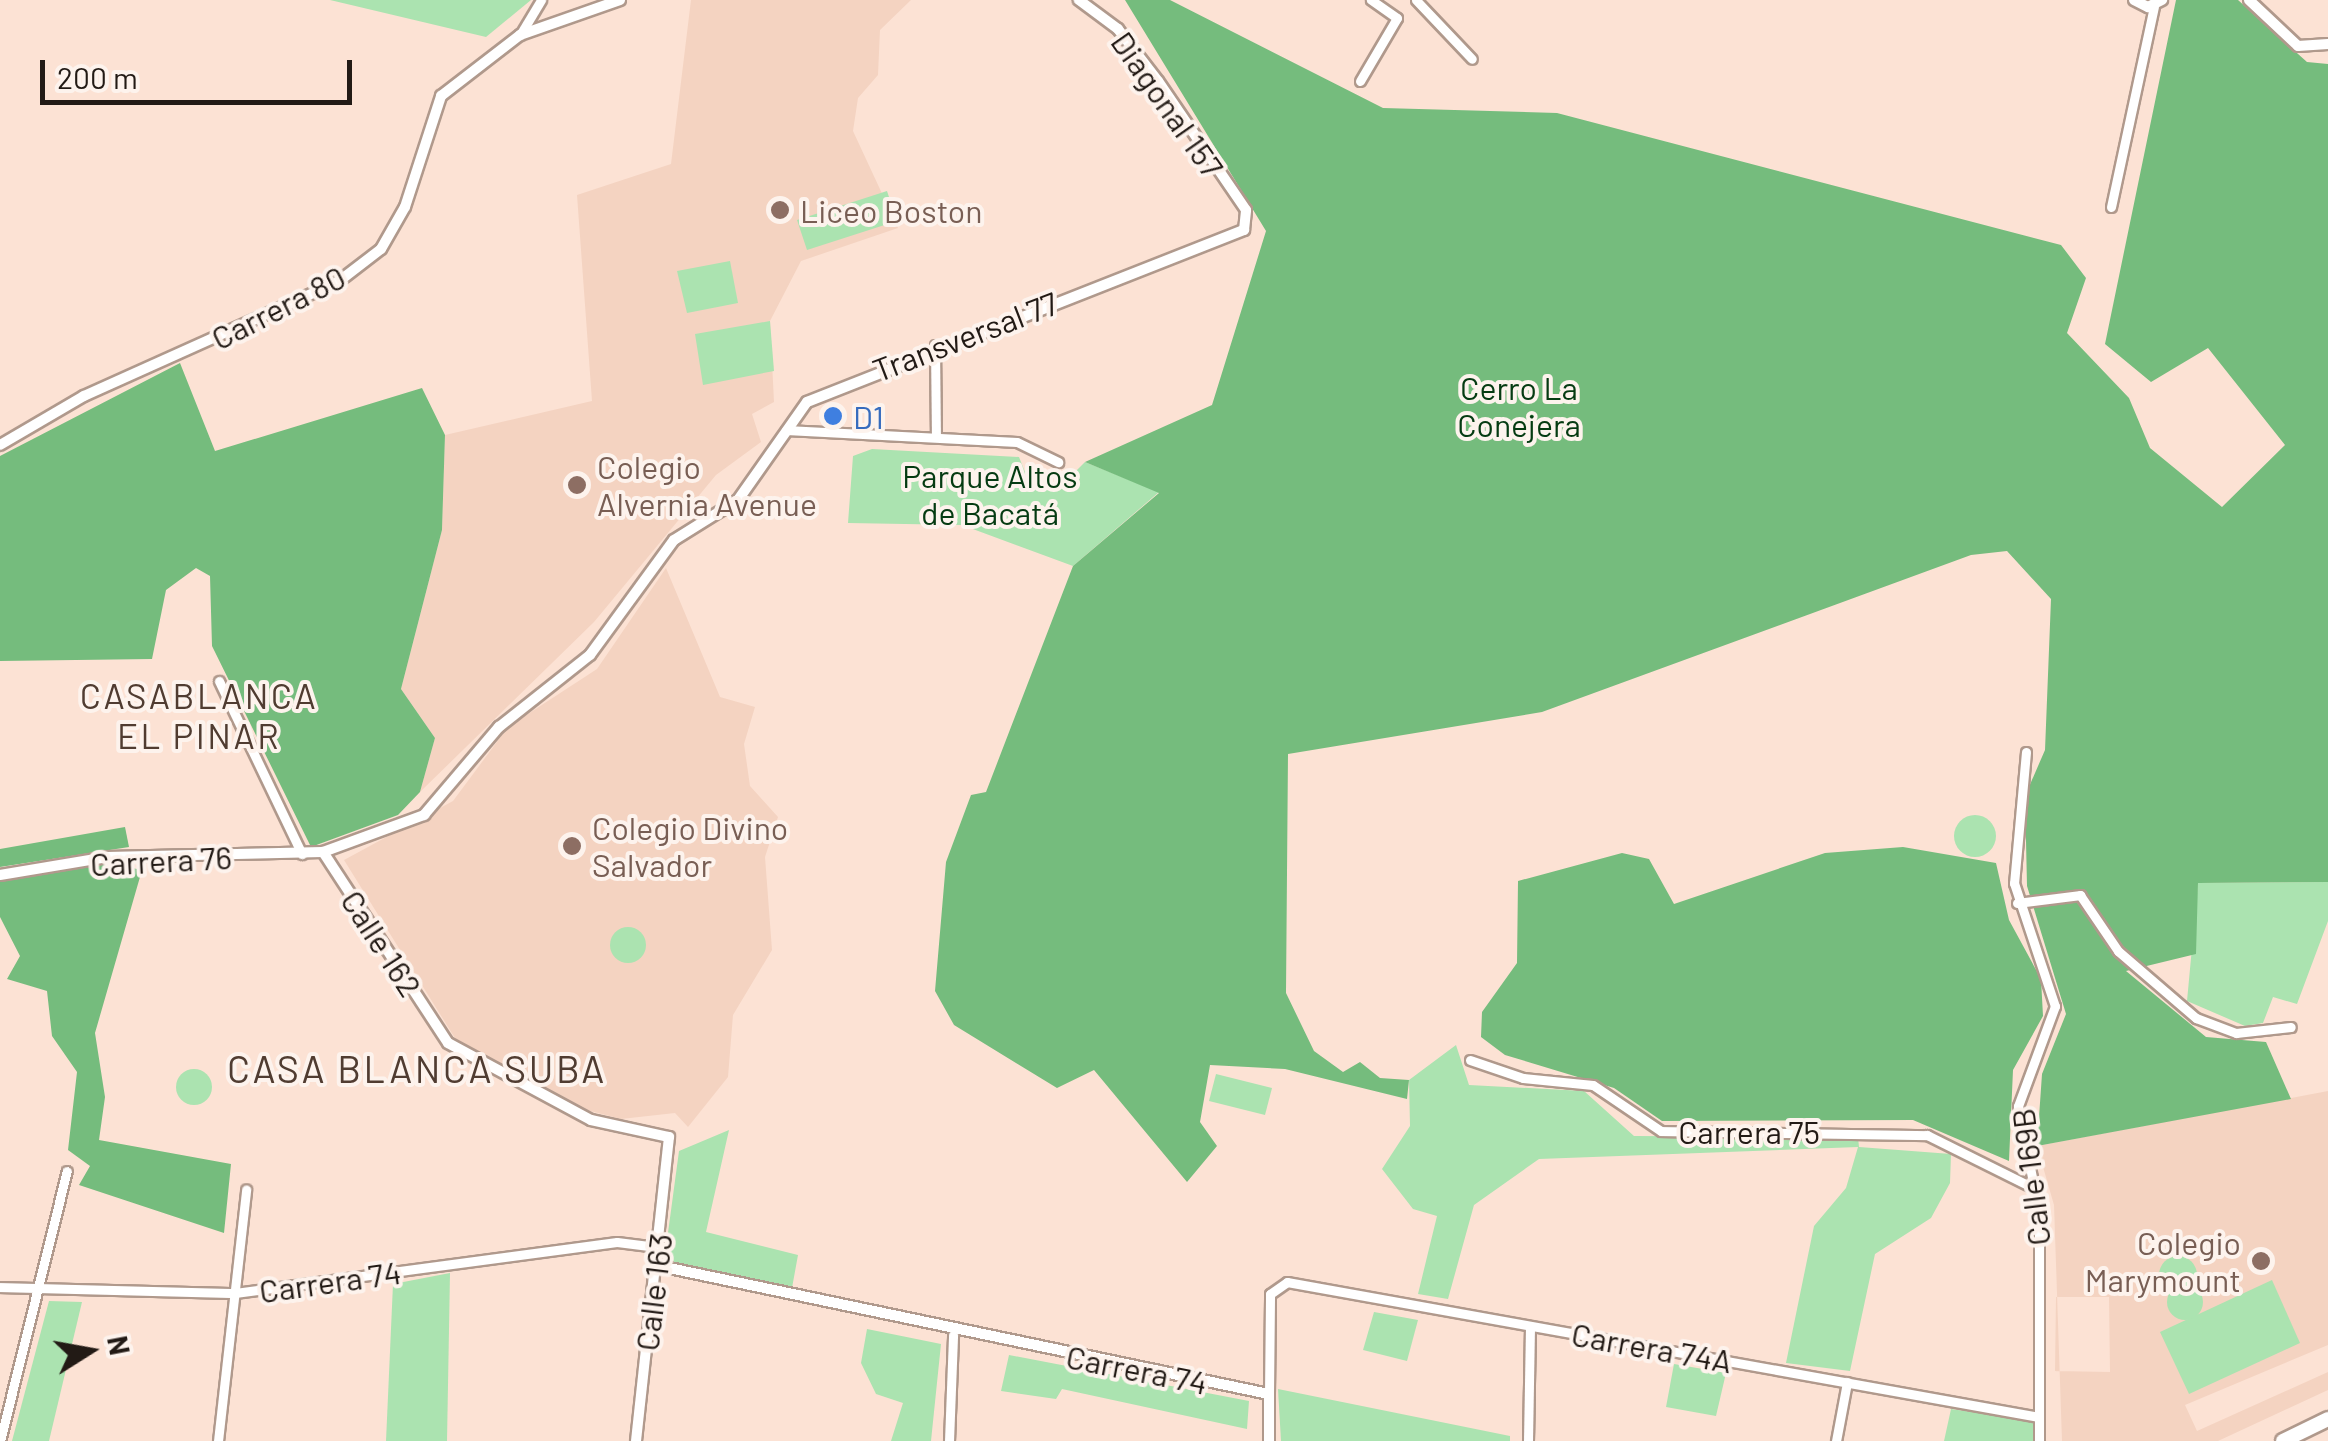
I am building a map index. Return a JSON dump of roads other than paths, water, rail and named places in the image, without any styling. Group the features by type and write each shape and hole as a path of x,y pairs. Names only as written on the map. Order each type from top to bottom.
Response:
{"highway":[{"path":"2282,1441 2328,1419"}],"street":[{"path":"520,35 541,0"},
{"name":"Carrera 80","path":"0,444 84,396 338,282 380,250 405,207 432,108 520,35 620,0"},
{"name":"Diagonal 157","path":"1079,0 1131,45 1248,218"},
{"path":"1360,81 1396,24 1394,12 1371,0"},
{"path":"1416,0 1472,59"},
{"path":"2111,206 2158,4 2134,0"},
{"path":"2249,0 2298,46 2328,44"},
{"name":"Transversal 77","path":"323,852 424,815 499,726 590,655 674,540 738,500 786,430 818,395 935,345 1244,230 1248,218"},
{"path":"935,345 936,434"},
{"path":"786,430 936,434 1018,442 1058,462"},
{"path":"218,681 302,854"},
{"name":"Calle 169B","path":"2026,752 2012,862 2017,903 2054,1006 2050,1040 2020,1094 2034,1188 2039,1441"},
{"name":"Carrera 76","path":"0,874 107,857 323,852"},
{"name":"Calle 162","path":"323,852 439,1034 592,1120 657,1128 672,1143"},
{"path":"2017,903 2080,895 2118,951 2196,1018 2236,1033 2292,1027"},
{"name":"Carrera 75","path":"1470,1060 1523,1078 1593,1085 1661,1130 1927,1135 2034,1188"},
{"name":"Calle 163","path":"636,1441 672,1143"},
{"path":"0,1441 67,1171"},
{"path":"218,1441 246,1190"},
{"name":"Carrera 74","path":"0,1287 235,1293 617,1242 657,1247"},
{"name":"Carrera 74","path":"655,1266 952,1335 1269,1394"},
{"name":"Carrera 74A","path":"1269,1394 1270,1294 1287,1282 2039,1417"},
{"path":"1528,1441 1530,1326"},
{"path":"948,1441 952,1335"},
{"path":"1836,1441 1846,1382"},
{"path":"1269,1394 1269,1441"}],"place":[{"name":"Liceo Boston","path":"780,210"},
{"name":"D1","path":"833,416"},
{"name":"Colegio Alvernia Avenue","path":"577,485"},
{"name":"Colegio Divino Salvador","path":"572,846"},
{"name":"Colegio Marymount","path":"2261,1261"}],"district":[{"name":"CASABLANCA EL PINAR","path":"199,715"},
{"name":"CASA BLANCA SUBA","path":"417,1069"}],"park label":[{"name":"Cerro La Conejera","path":"1519,406"},
{"name":"Parque Altos de Bacatá","path":"990,494"}]}
